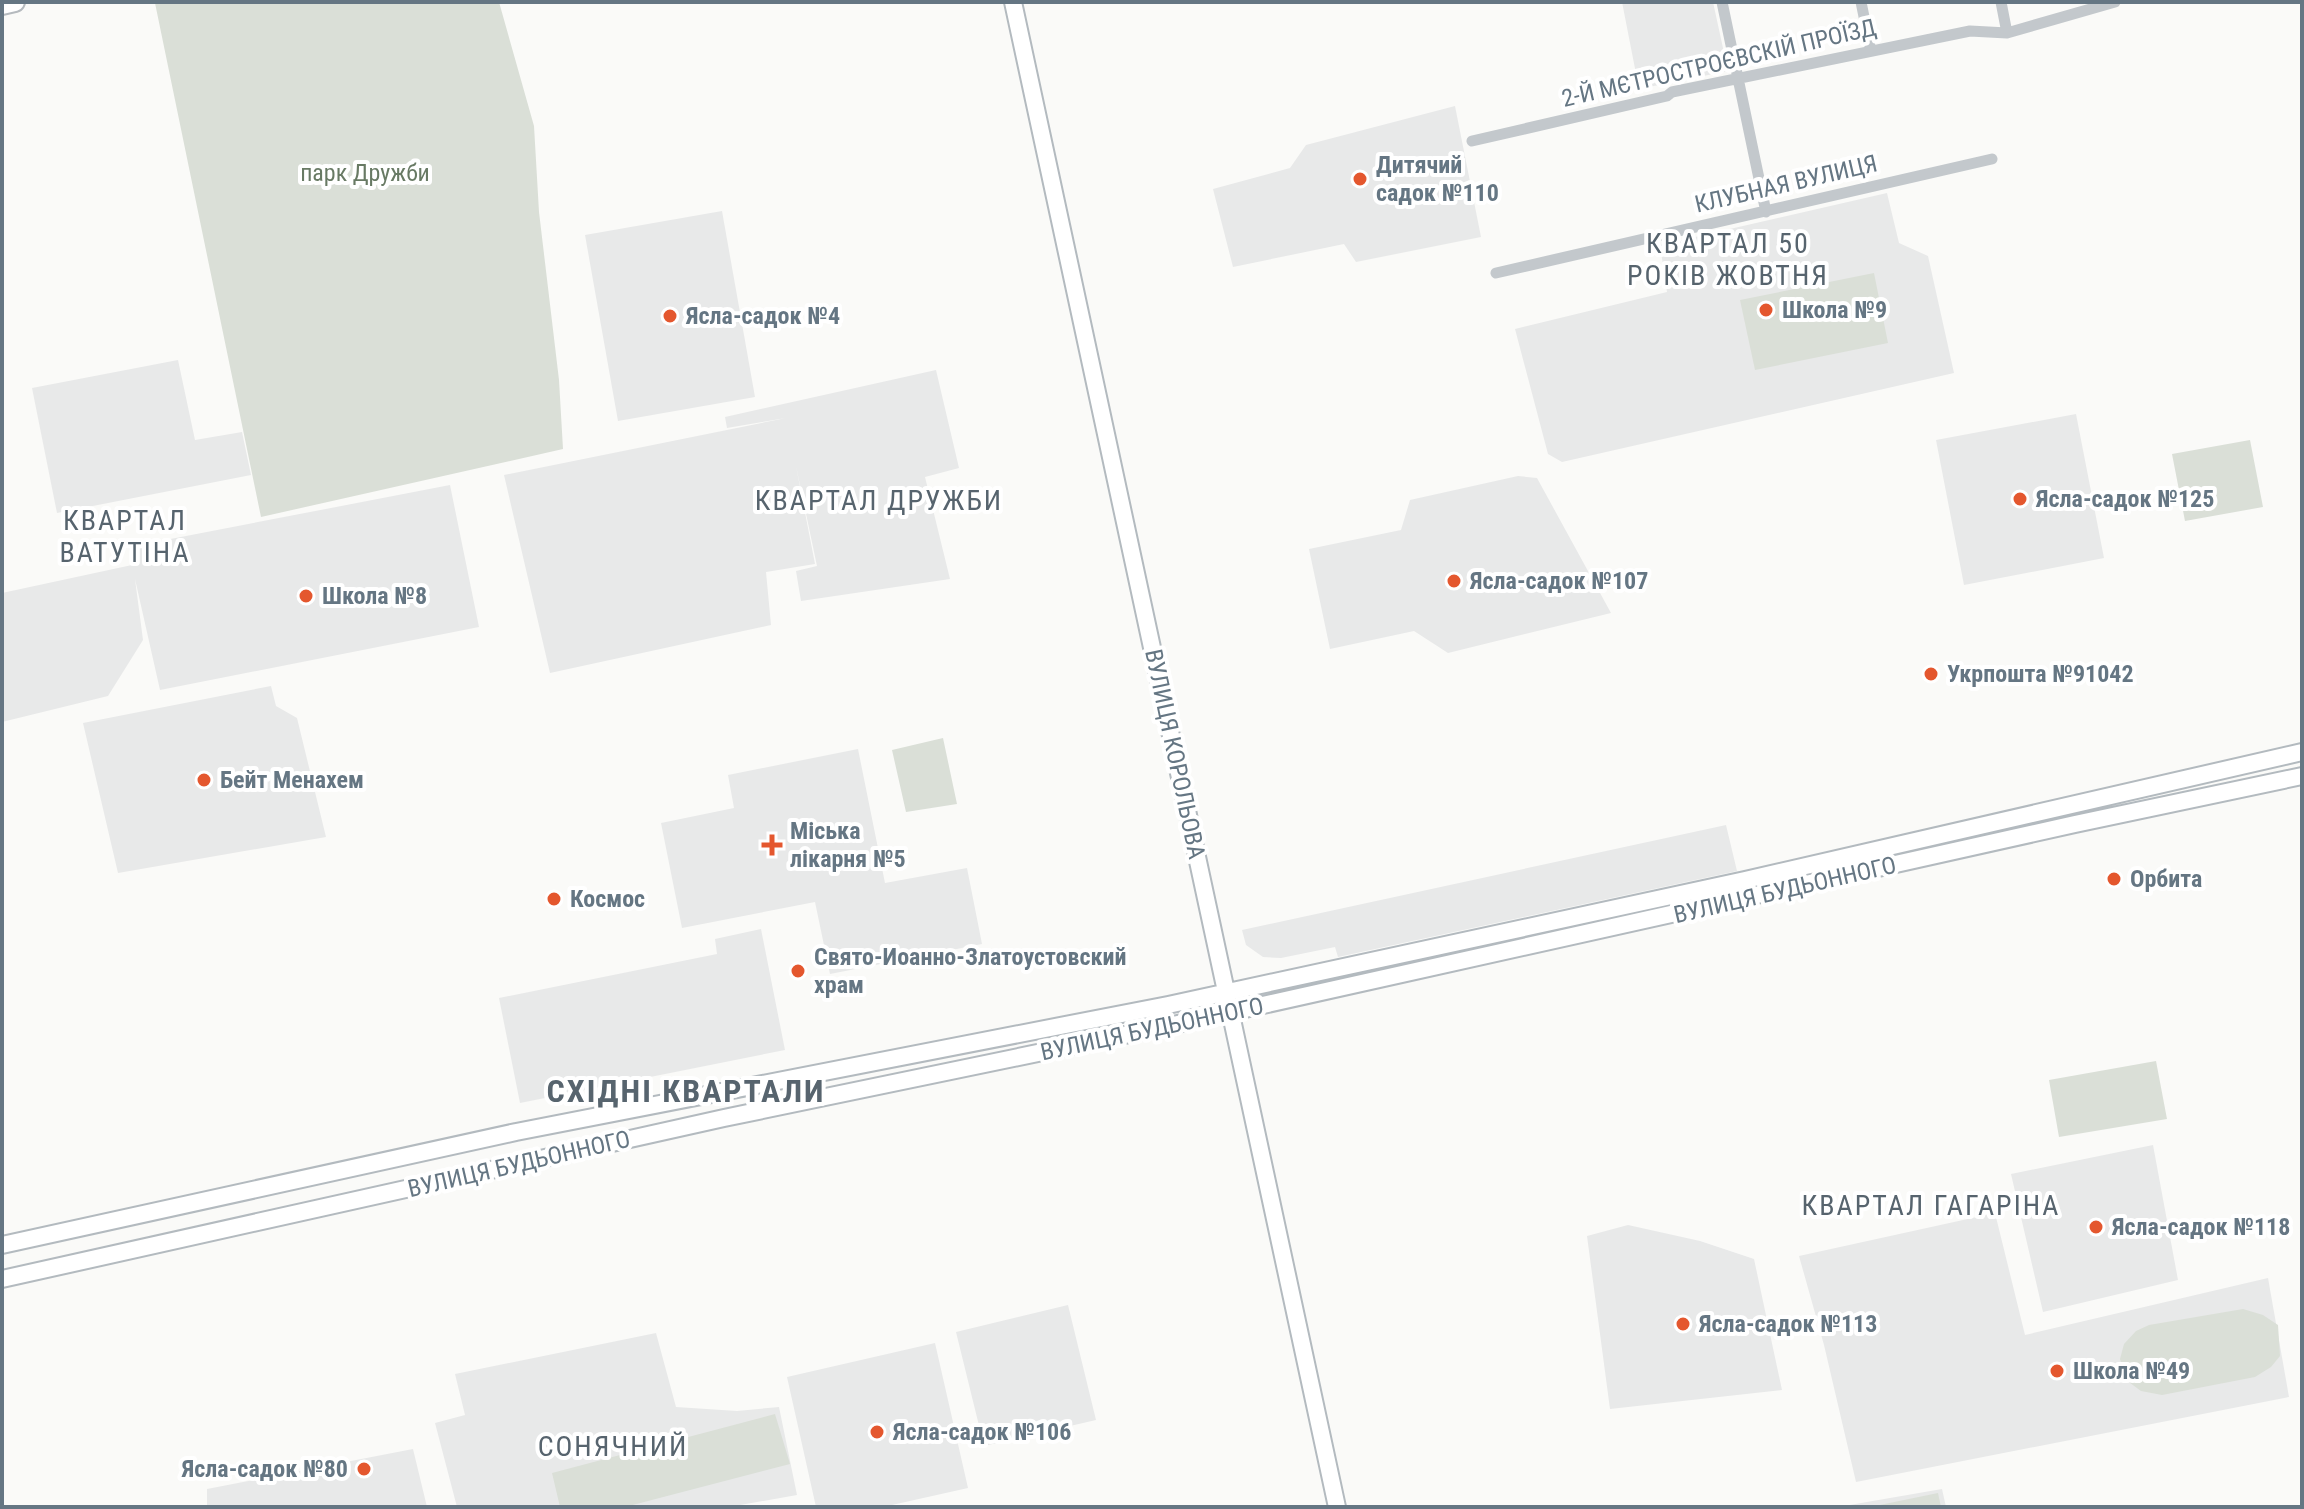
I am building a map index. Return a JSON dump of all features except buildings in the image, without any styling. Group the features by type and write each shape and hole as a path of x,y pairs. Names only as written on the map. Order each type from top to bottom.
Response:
{"main road":[{"path":"2,5 15,2"},
{"name":"ВУЛИЦЯ КОРОЛЬОВА","path":"1013,2 1337,1507"},
{"name":"ВУЛИЦЯ БУДЬОННОГО","path":"2,1245 516,1132 1226,992 1680,894 2302,752"},
{"name":"ВУЛИЦЯ БУДЬОННОГО","path":"2,1279 724,1118 1231,1013 2302,776"}],"street":[{"path":"1722,2 1766,212"},
{"path":"1861,2 1871,51"},
{"path":"2001,2 2007,33"},
{"name":"2-Й МЄТРОСТРОЄВСКІЙ ПРОЇЗД","path":"1472,141 1667,96 1672,92 1970,31 2007,33 2115,2"},
{"name":"КЛУБНАЯ ВУЛИЦЯ","path":"1496,273 1992,159"}],"shaded area":[{"path":"1622,2 1713,2 1728,71 1639,89"},
{"name":"Дитячий садок №110","path":"1455,106 1481,237 1356,262 1344,244 1233,267 1213,189 1290,168 1306,145"},
{"name":"Школа №9","path":"1887,193 1899,243 1928,256 1954,373 1562,462 1548,454 1515,329 1667,292 1660,245"},
{"name":"Ясла-садок №4","path":"722,211 755,397 618,421 585,235"},
{"path":"178,360 195,440 242,432 251,475 57,513 32,388"},
{"path":"936,370 959,468 925,477 950,579 801,601 796,571 817,566 796,466 815,564 766,572 771,625 550,673 504,475 786,418 727,428 725,417"},
{"name":"Ясла-садок №125","path":"2076,414 2104,558 1964,585 1936,440"},
{"name":"Ясла-садок №107","path":"1518,476 1537,478 1611,613 1448,653 1414,631 1330,649 1309,549 1401,530 1410,500"},
{"name":"Школа №8","path":"450,485 479,627 160,690 135,579 143,640 108,696 2,722 2,593 132,565 129,547"},
{"name":"Бейт Менахем","path":"271,686 276,706 297,718 326,837 118,873 83,723"},
{"name":"Міська лікарня №5","path":"858,749 885,883 967,868 982,944 830,974 815,902 682,928 661,823 734,808 728,775"},
{"path":"1726,825 1737,871 1338,957 1335,947 1281,958 1263,957 1246,945 1242,930"},
{"path":"761,929 785,1050 520,1103 499,998 717,954 715,939"},
{"name":"Ясла-садок №118","path":"2153,1145 2178,1280 2043,1312 2011,1174"},
{"name":"Школа №49","path":"1995,1213 2025,1335 2268,1278 2289,1397 1856,1482 1824,1345 1799,1256"},
{"name":"Ясла-садок №113","path":"1628,1225 1700,1241 1754,1259 1782,1390 1610,1409 1587,1236"},
{"path":"1068,1305 1096,1420 984,1446 956,1332"},
{"path":"656,1333 676,1407 737,1411 779,1407 797,1495 729,1507 457,1507 435,1423 465,1415 455,1374"},
{"name":"Ясла-садок №106","path":"935,1343 968,1488 883,1507 816,1507 787,1377"},
{"name":"Ясла-садок №80","path":"413,1449 427,1507 207,1507 207,1489"},
{"path":"1942,1489 1946,1507 1838,1507"}],"green space":[{"name":"парк Дружби","path":"499,2 534,126 539,212 559,380 563,449 261,517 155,3"},
{"path":"1874,273 1888,343 1755,370 1740,300"},
{"path":"2250,440 2263,507 2185,521 2172,454"},
{"path":"943,738 957,804 906,812 892,750"},
{"path":"2156,1061 2167,1119 2059,1137 2049,1080"},
{"path":"2243,1309 2263,1315 2278,1325 2280,1356 2271,1367 2255,1377 2162,1395 2141,1391 2126,1380 2120,1359 2124,1344 2136,1331 2149,1325"},
{"path":"775,1414 790,1464 625,1507 560,1507 552,1473"},
{"path":"1938,1493 1941,1507 1870,1507"}],"place":[{"name":"Дитячий садок №110","path":"1360,179"},
{"name":"Школа №9","path":"1766,310"},
{"name":"Ясла-садок №4","path":"670,316"},
{"name":"Ясла-садок №125","path":"2020,499"},
{"name":"Ясла-садок №107","path":"1454,581"},
{"name":"Школа №8","path":"306,596"},
{"name":"Укрпошта №91042","path":"1931,674"},
{"name":"Бейт Менахем","path":"204,780"},
{"name":"Міська лікарня №5","path":"772,845"},
{"name":"Орбита","path":"2114,879"},
{"name":"Космос","path":"554,899"},
{"name":"Свято-Иоанно-Златоустовский храм","path":"798,971"},
{"name":"Ясла-садок №118","path":"2096,1227"},
{"name":"Ясла-садок №113","path":"1683,1324"},
{"name":"Школа №49","path":"2057,1371"},
{"name":"Ясла-садок №106","path":"877,1432"},
{"name":"Ясла-садок №80","path":"364,1469"}],"district":[{"name":"КВАРТАЛ 50 РОКІВ ЖОВТНЯ","path":"1728,259"},
{"name":"КВАРТАЛ ДРУЖБИ","path":"879,500"},
{"name":"КВАРТАЛ ВАТУТІНА","path":"125,536"},
{"name":"СХІДНІ КВАРТАЛИ","path":"686,1091"},
{"name":"КВАРТАЛ ГАГАРІНА","path":"1931,1205"},
{"name":"СОНЯЧНИЙ","path":"613,1446"}]}
